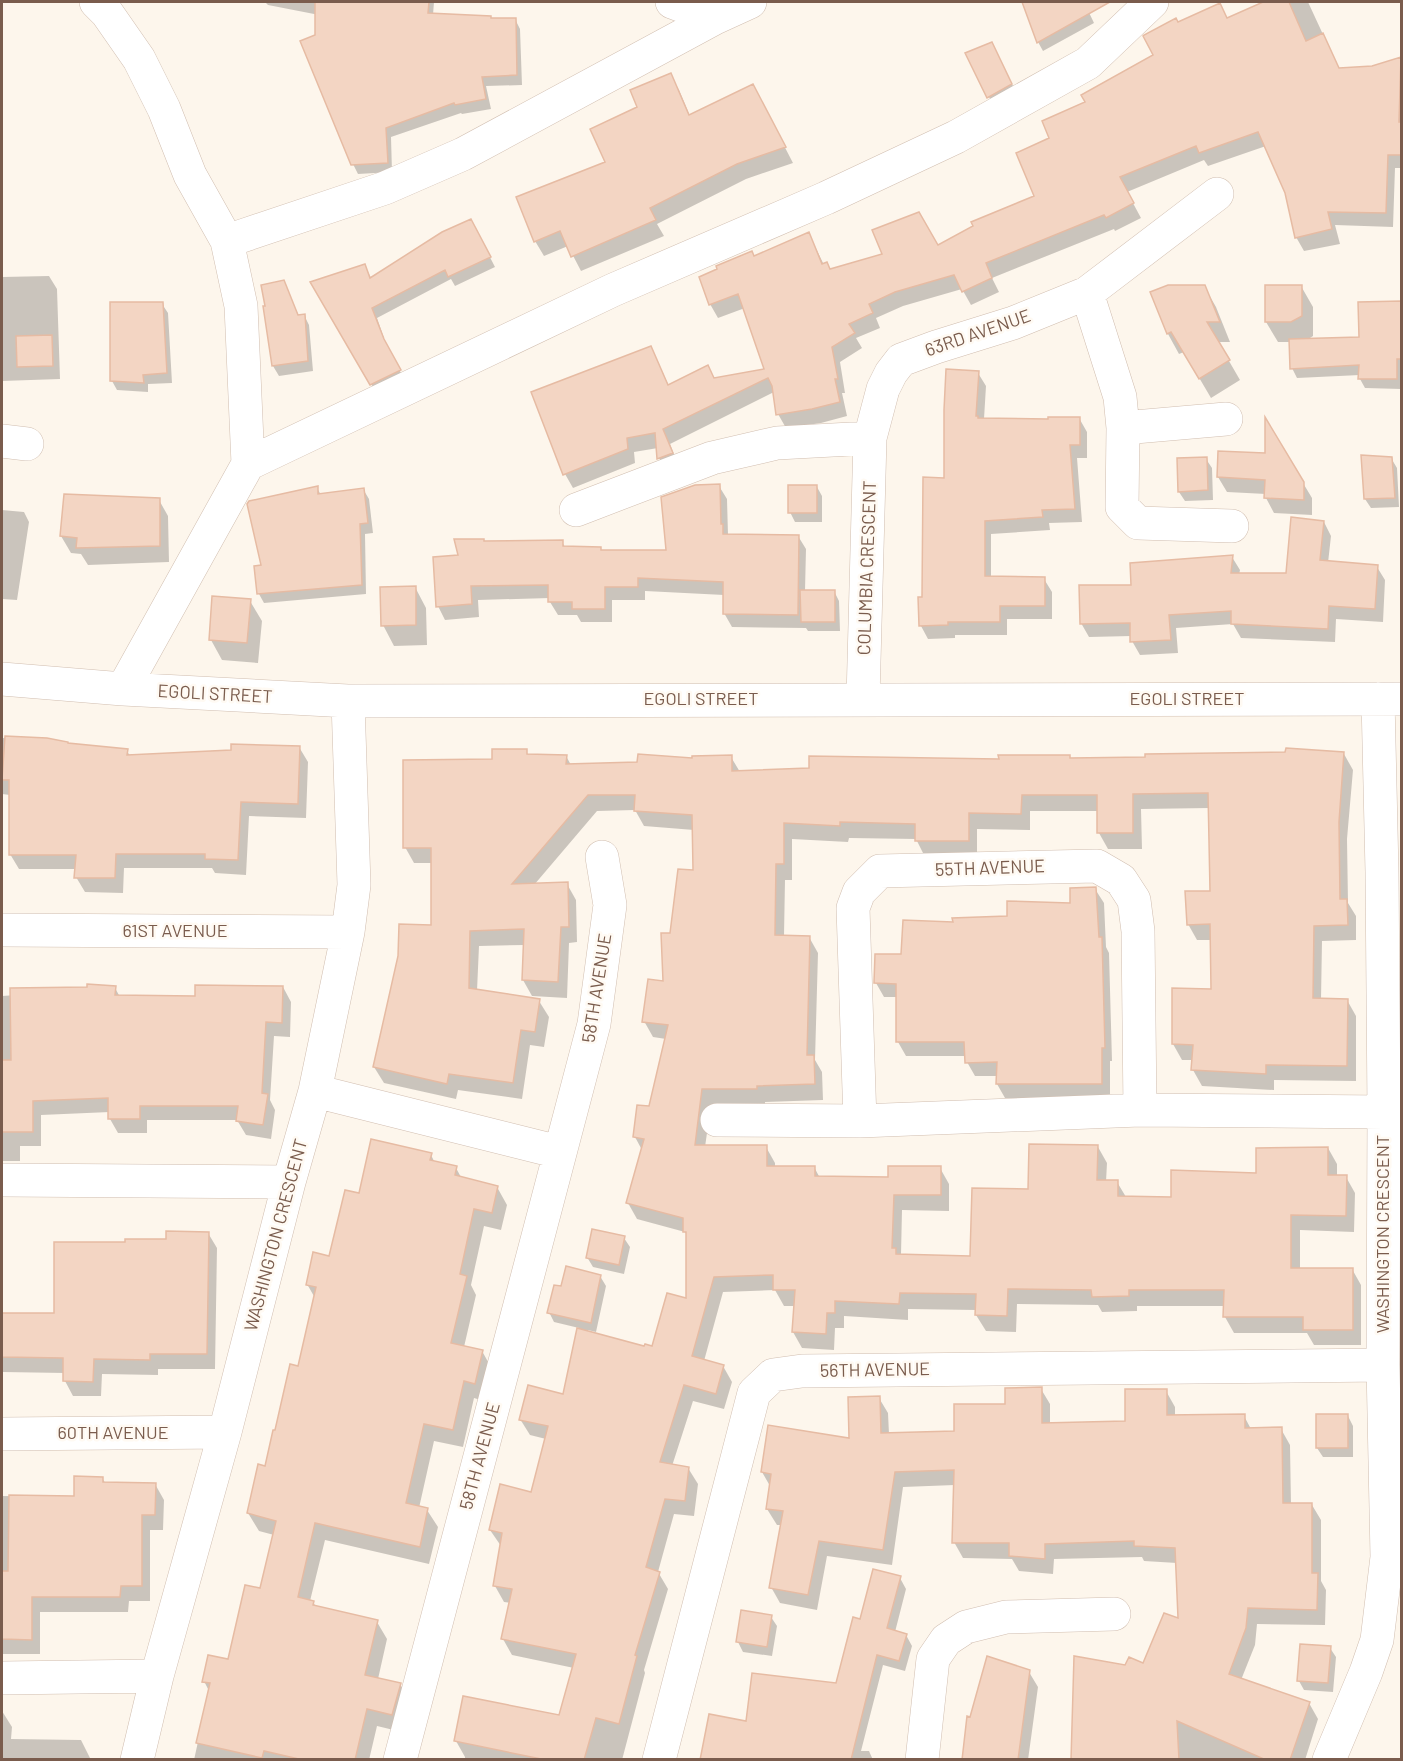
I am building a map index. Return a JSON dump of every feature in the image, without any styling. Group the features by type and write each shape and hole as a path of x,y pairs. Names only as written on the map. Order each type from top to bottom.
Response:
{"street":[{"path":"96,2 107,13 139,59 164,109 190,175 227,241 240,306 248,465 123,689"},
{"path":"672,2 715,18"},
{"path":"227,241 385,188 463,154 715,18 750,2"},
{"path":"248,465 613,290 826,198 956,137 1088,63 1152,2"},
{"name":"63RD AVENUE","path":"883,389 901,360 1013,323 1087,293 1217,194"},
{"path":"1087,293 1120,397 1123,428 1122,507 1138,523 1232,526"},
{"name":"COLUMBIA CRESCENT","path":"863,699 870,438 883,389"},
{"path":"1123,428 1226,419"},
{"path":"576,510 712,458 777,443 870,438"},
{"name":"EGOLI STREET","path":"2,679 123,689 348,700 1390,699"},
{"name":"WASHINGTON CRESCENT","path":"1329,1760 1377,1640 1387,1557 1383,1365 1384,1112 1392,872 1390,699"},
{"name":"WASHINGTON CRESCENT","path":"137,1760 157,1676 225,1432 289,1182 315,1091 348,932 354,885 348,700"},
{"name":"58TH AVENUE","path":"400,1760 594,1024 610,905 602,857"},
{"name":"55TH AVENUE","path":"860,1121 853,908 859,892 880,871 1097,866 1121,879 1134,900 1138,931 1140,1110"},
{"name":"61ST AVENUE","path":"2,930 348,932"},
{"path":"315,1091 559,1152"},
{"path":"717,1120 860,1121 1140,1110 1384,1112"},
{"path":"2,1180 289,1182"},
{"name":"56TH AVENUE","path":"659,1760 754,1393 773,1376 802,1371 1383,1365"},
{"name":"60TH AVENUE","path":"2,1434 225,1432"},
{"path":"922,1760 933,1659 946,1640 966,1627 1006,1617 1114,1614"},
{"path":"2,1678 157,1676"}],"building":[{"path":"315,2 429,2 428,13 516,18 517,75 482,77 486,99 455,105 454,103 386,128 388,163 351,165 300,41 315,35"},
{"path":"1022,2 1110,2 1037,43"},
{"path":"1263,2 1289,2 1306,41 1323,33 1339,68 1372,66 1401,57 1399,122 1401,122 1401,155 1388,155 1386,213 1328,212 1332,229 1295,238 1285,193 1258,132 1199,153 1196,146 1120,177 1134,203 1106,218 1104,215 986,263 992,278 962,292 954,275 895,292 869,304 873,313 849,324 855,333 832,347 840,402 776,415 772,386 768,378 663,429 673,453 657,459 655,433 627,438 628,449 563,475 531,392 651,346 668,385 708,365 714,378 764,369 738,294 709,305 699,277 717,269 716,266 752,251 754,256 809,232 822,264 827,262 830,269 882,254 872,230 919,212 938,245 973,226 971,222 1034,196 1016,153 1049,138 1042,121 1085,102 1081,95 1153,55 1144,35 1176,18 1178,22 1220,3 1227,18"},
{"path":"992,42 1012,84 987,98 965,53"},
{"path":"671,73 689,115 753,84 786,147 737,164 650,208 656,220 571,257 560,231 534,242 516,197 605,162 590,129 637,107 630,90"},
{"path":"471,219 491,257 448,277 445,270 372,308 384,339 401,370 370,385 310,282 365,264 370,278 442,232"},
{"path":"284,280 298,315 305,314 308,361 272,366 261,285"},
{"path":"1168,285 1205,285 1220,322 1207,322 1230,360 1199,379 1171,332 1167,334 1150,292"},
{"path":"1265,285 1302,285 1302,316 1291,322 1265,322"},
{"path":"1401,301 1401,359 1397,359 1397,379 1358,379 1359,365 1290,369 1289,339 1359,337 1358,302"},
{"path":"110,302 163,302 167,373 143,375 144,383 110,381"},
{"path":"52,335 53,366 17,367 16,336"},
{"path":"946,369 979,371 976,416 978,418 1080,417 1080,445 1070,445 1075,509 1042,510 1043,517 985,521 985,576 1045,577 1045,606 1000,606 1000,622 948,622 948,625 919,626 918,597 922,597 923,477 944,478"},
{"path":"1265,417 1304,482 1304,500 1264,498 1265,480 1217,477 1218,451 1265,453"},
{"path":"1361,455 1392,457 1395,498 1364,499"},
{"path":"1207,457 1208,490 1178,492 1177,458"},
{"path":"720,484 723,534 799,535 798,615 723,614 723,582 638,578 638,587 605,587 605,609 572,609 572,602 548,602 548,585 471,586 472,604 436,607 433,557 458,555 454,539 563,540 563,546 601,547 601,550 666,550 661,497 695,485"},
{"path":"788,485 817,485 817,513 788,513"},
{"path":"318,486 318,494 364,488 368,523 360,524 362,585 257,594 254,566 261,565 247,504 249,501"},
{"path":"64,494 160,498 160,546 76,548 77,538 60,536"},
{"path":"1291,517 1324,521 1320,560 1378,565 1375,609 1329,606 1328,629 1231,624 1231,611 1169,615 1171,640 1130,642 1130,623 1080,624 1079,585 1131,585 1130,563 1233,555 1231,573 1286,573"},
{"path":"416,586 416,625 381,626 380,587"},
{"path":"800,590 835,590 835,622 801,622"},
{"path":"212,596 251,599 247,643 209,640"},
{"path":"5,736 47,738 68,743 128,749 127,755 231,750 231,744 300,746 298,804 241,802 238,860 205,859 205,854 116,854 115,878 74,878 76,855 9,855 9,780 2,780"},
{"path":"1286,748 1344,752 1339,822 1340,899 1347,899 1348,925 1314,926 1313,998 1348,999 1347,1066 1266,1065 1266,1074 1191,1070 1193,1045 1172,1044 1172,988 1211,989 1210,924 1187,925 1185,891 1210,891 1208,793 1133,794 1133,833 1097,833 1097,795 1022,795 1021,814 969,813 969,841 915,841 915,824 840,822 840,826 784,823 784,864 776,864 775,935 810,936 807,1055 814,1055 815,1084 757,1086 757,1089 702,1089 695,1145 767,1145 767,1166 815,1166 815,1176 888,1177 888,1166 941,1166 941,1195 894,1195 892,1248 896,1248 896,1254 970,1256 972,1188 1028,1189 1029,1144 1098,1145 1097,1180 1118,1180 1118,1196 1171,1197 1171,1170 1256,1173 1256,1148 1328,1147 1328,1175 1347,1175 1346,1216 1291,1215 1291,1268 1353,1268 1353,1330 1303,1330 1303,1317 1223,1317 1224,1290 1129,1290 1129,1296 1092,1297 1091,1290 1008,1289 1007,1316 975,1315 976,1294 900,1293 899,1304 835,1301 835,1313 827,1313 826,1334 792,1332 795,1290 773,1290 773,1275 714,1277 692,1356 724,1365 716,1394 684,1385 660,1462 689,1467 685,1501 665,1499 646,1567 660,1572 635,1655 637,1656 619,1724 596,1718 584,1760 546,1760 454,1741 463,1696 559,1715 576,1654 501,1639 512,1589 493,1586 502,1533 489,1530 500,1484 531,1492 548,1426 519,1420 528,1385 563,1394 577,1328 644,1346 645,1344 652,1346 667,1293 686,1298 686,1232 683,1232 683,1218 626,1203 644,1139 633,1137 637,1105 649,1106 668,1025 642,1022 648,979 663,981 661,933 670,933 678,869 693,870 692,815 634,811 635,795 588,795 512,884 568,882 569,927 561,927 558,982 522,980 524,929 470,931 469,988 540,999 535,1032 521,1030 513,1083 449,1074 447,1084 373,1067 398,956 399,924 431,925 431,848 403,848 403,760 492,759 492,749 527,749 527,754 567,755 566,764 637,762 638,754 692,758 692,756 732,755 732,771 809,768 809,756 999,759 998,755 1070,755 1070,758 1145,757 1145,754 1285,752"},
{"path":"1096,887 1099,937 1102,937 1105,1048 1102,1048 1102,1084 996,1084 997,1062 965,1063 964,1042 896,1042 896,984 874,983 875,954 901,954 903,920 953,922 952,918 1007,916 1007,901 1070,903 1070,888"},
{"path":"87,984 116,986 115,995 195,996 195,985 283,986 282,1023 266,1022 262,1093 268,1094 263,1125 236,1121 238,1106 140,1106 140,1119 108,1119 108,1098 33,1101 33,1132 2,1132 2,1060 11,1060 10,988 87,987"},
{"path":"371,1139 432,1153 430,1160 457,1166 455,1175 498,1186 492,1213 474,1209 460,1274 467,1276 451,1343 483,1350 475,1384 464,1381 453,1430 424,1424 406,1503 428,1508 420,1547 315,1523 298,1597 314,1601 313,1605 378,1620 365,1675 401,1683 392,1715 367,1709 355,1760 303,1760 264,1751 262,1758 196,1743 210,1683 202,1682 208,1655 228,1659 245,1585 260,1588 276,1521 247,1513 258,1464 265,1466 290,1364 298,1366 316,1287 306,1285 313,1252 329,1256 345,1190 359,1193"},
{"path":"592,1229 625,1236 619,1265 586,1258"},
{"path":"166,1231 209,1232 207,1354 150,1354 150,1360 94,1359 93,1382 63,1381 63,1358 2,1357 2,1313 54,1313 54,1242 125,1242 125,1239 166,1239"},
{"path":"566,1266 601,1275 591,1323 547,1313 554,1285 561,1286"},
{"path":"1042,1387 1042,1423 1125,1421 1125,1389 1167,1389 1167,1415 1245,1414 1245,1428 1282,1427 1283,1503 1312,1503 1312,1573 1318,1573 1317,1610 1248,1608 1246,1628 1229,1674 1310,1702 1290,1760 1266,1760 1177,1721 1179,1760 1071,1760 1074,1656 1125,1665 1129,1657 1143,1663 1164,1613 1178,1618 1175,1548 1134,1546 1134,1541 1045,1544 1045,1559 1009,1556 1009,1543 952,1543 954,1470 895,1472 883,1550 819,1541 808,1595 769,1588 783,1511 766,1509 771,1474 761,1472 768,1425 849,1438 848,1397 880,1396 881,1433 954,1431 954,1404 1005,1404 1005,1388"},
{"path":"1316,1414 1348,1414 1348,1448 1316,1448"},
{"path":"74,1476 103,1477 103,1482 156,1483 155,1515 142,1515 142,1586 121,1586 120,1597 32,1597 32,1640 2,1639 2,1571 8,1571 9,1495 74,1496"},
{"path":"873,1569 901,1576 887,1628 907,1634 899,1661 877,1655 851,1760 700,1760 709,1714 746,1721 752,1673 836,1683 853,1617 860,1619"},
{"path":"741,1610 772,1615 767,1647 736,1642"},
{"path":"1300,1644 1331,1646 1328,1683 1297,1681"},
{"path":"987,1656 1030,1670 1018,1760 962,1760 967,1716 970,1717"}]}
